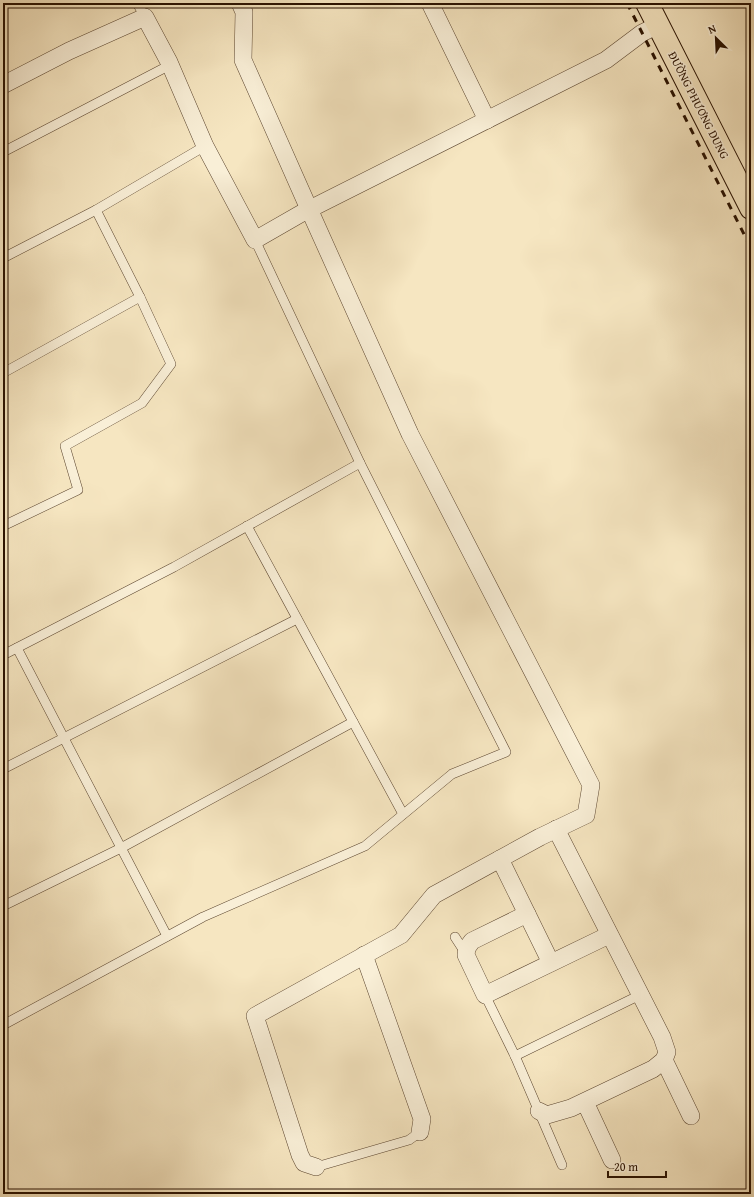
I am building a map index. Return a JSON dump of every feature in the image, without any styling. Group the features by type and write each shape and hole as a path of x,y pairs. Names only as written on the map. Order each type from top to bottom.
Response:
{"highway":[{"name":"ĐƯỜNG PHƯƠNG DUNG","path":"647,3 751,208"}],"street":[{"path":"240,3 244,12 243,60 309,209 410,434 591,785 586,815 434,895 402,935 255,1016 300,1155 304,1163 316,1167"},
{"path":"430,3 487,120"},
{"path":"3,85 69,51 141,10 170,65 206,146 255,240 309,209 606,60 642,33 658,25"},
{"path":"539,1111 547,1115 557,1113 585,1102 653,1069 664,1060 667,1052 665,1044 556,830"},
{"path":"500,859 551,962"},
{"path":"527,914 472,941 467,948 466,955 485,994 609,935"},
{"path":"364,955 422,1120 420,1132"},
{"path":"664,1060 691,1116"},
{"path":"585,1102 612,1160"}],"lane":[{"path":"3,152 170,65"},
{"path":"3,258 96,210 206,146"},
{"path":"3,526 78,490 66,446 142,403 171,364 140,297 96,210"},
{"path":"3,1025 203,917 365,846 452,774 506,752 360,463 255,240"},
{"path":"3,373 140,297"},
{"path":"3,655 174,567 360,463"},
{"path":"247,526 403,814"},
{"path":"3,769 297,619"},
{"path":"17,648 167,936"},
{"path":"3,906 121,848 353,722"},
{"path":"455,937 466,955"},
{"path":"485,994 515,1056 562,1165"},
{"path":"515,1056 640,995"},
{"path":"316,1167 409,1140 420,1132"}],"railway":[{"path":"627,3 751,248"}]}
